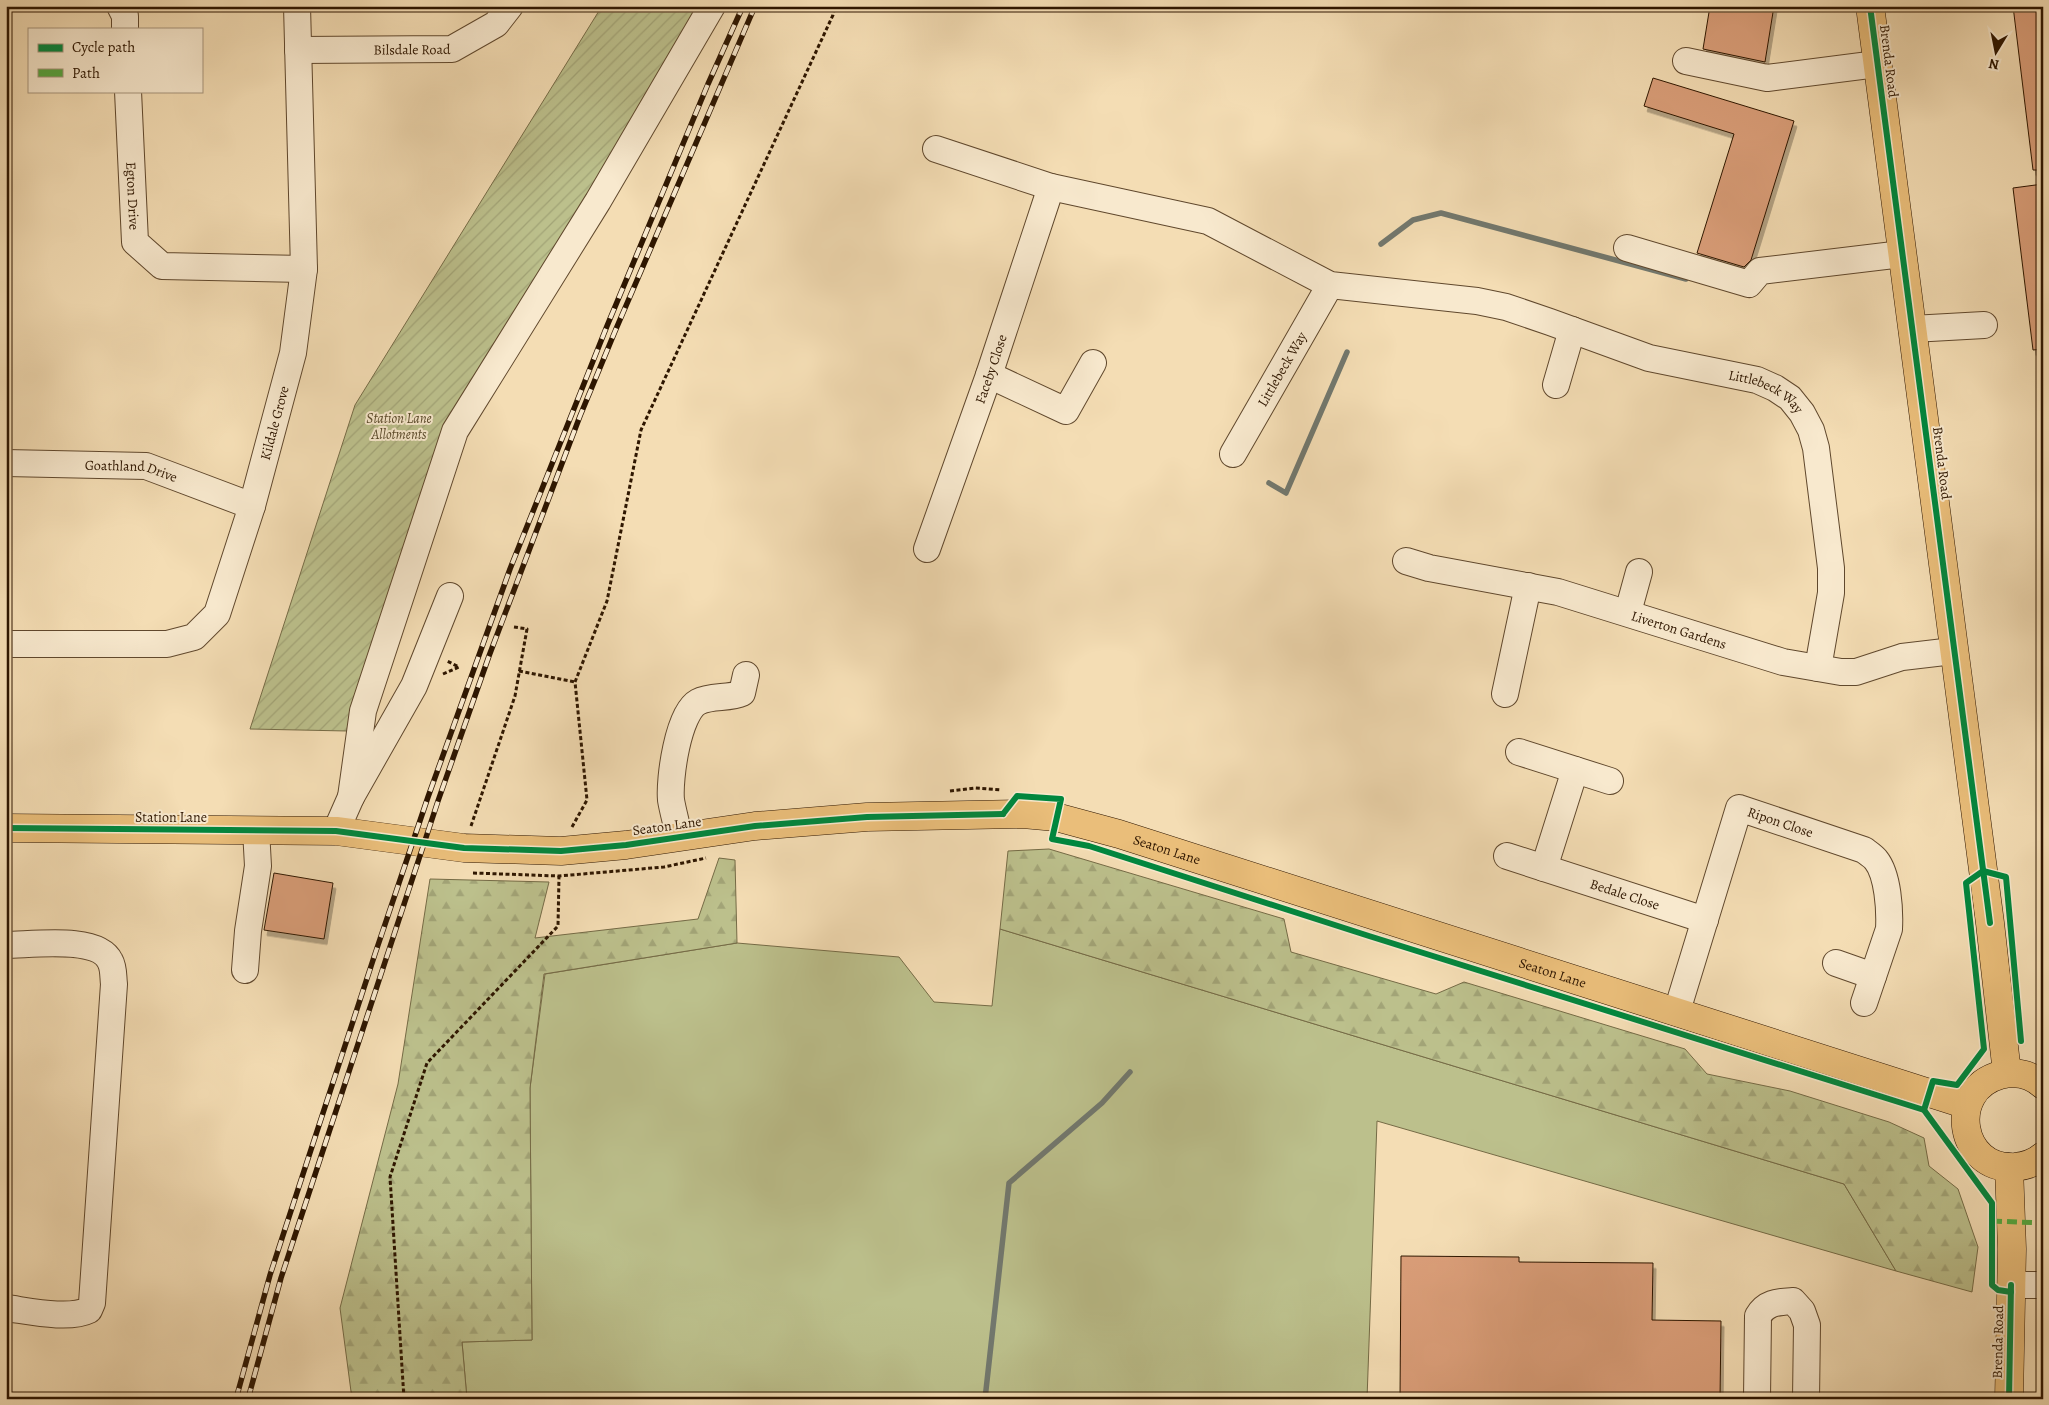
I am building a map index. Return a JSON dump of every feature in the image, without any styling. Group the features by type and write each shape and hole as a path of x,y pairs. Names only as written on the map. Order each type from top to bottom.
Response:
{"main road":[{"name":"Brenda Road","path":"1870,6 1993,949 2007,1073"},
{"name":"Seaton Lane","path":"336,831 464,848 561,851 626,845 755,826 868,817 1023,814 1056,817 1119,834 1967,1105"},
{"name":"Station Lane","path":"6,828 336,831"},
{"path":"2043,1085 2038,1080 2023,1074 2007,1073 1994,1076 1982,1083 1973,1093 1967,1105 1965,1120 1967,1134 1973,1146 1982,1157 1995,1164 2009,1167 2024,1166 2043,1156"},
{"name":"Brenda Road","path":"2009,1167 2011,1286 2009,1399"}],"street":[{"path":"120,6 125,16 125,28"},
{"name":"Kildale Grove","path":"6,644 166,644 194,637 216,614 252,506 294,353 304,269 297,6"},
{"name":"Bilsdale Road","path":"298,50 452,49 496,24 510,6"},
{"path":"351,797 363,710 455,431 598,201 712,6"},
{"path":"1686,61 1767,78 1877,64"},
{"name":"Egton Drive","path":"128,92 135,242 162,266 304,269"},
{"path":"936,149 1052,187 1208,221 1330,285"},
{"name":"Faceby Close","path":"927,549 989,375 1052,187"},
{"path":"1627,248 1748,284 1760,271 1902,254"},
{"name":"Littlebeck Way","path":"1233,454 1330,285 1477,301 1506,307 1649,358 1757,380 1775,388 1790,398 1812,430 1816,448 1831,568 1831,593 1818,668"},
{"path":"1912,329 1984,325"},
{"path":"1556,385 1572,330"},
{"path":"989,375 1066,411 1093,363"},
{"name":"Goathland Drive","path":"6,463 146,466 252,506"},
{"name":"Liverton Gardens","path":"1406,561 1429,568 1558,592 1628,612 1783,662 1818,668 1856,672 1902,657 1953,652"},
{"path":"1628,612 1639,572"},
{"path":"1505,694 1528,586"},
{"path":"336,831 351,797 414,686 450,596"},
{"path":"679,837 671,798 673,766 687,714 697,702 733,697 742,693 746,675"},
{"path":"1519,752 1610,781"},
{"path":"1544,868 1575,770"},
{"name":"Ripon Close","path":"1677,1011 1740,808 1864,850 1876,860 1884,873 1890,916 1889,929 1864,1003"},
{"path":"245,970 248,930 258,866 256,830"},
{"name":"Bedale Close","path":"1507,856 1705,920"},
{"path":"6,945 83,944 98,948 111,962 114,984 92,1303 89,1310 78,1314 6,1308"},
{"path":"1836,963 1873,976"},
{"path":"2011,1286 2043,1285"},
{"path":"1756,1399 1758,1316 1763,1307 1774,1302 1793,1301 1802,1311 1807,1325 1806,1399"}],"path":[{"path":"572,829 586,800 575,682 607,602 641,430 833,15 835,6"},
{"path":"471,827 515,696 527,629 514,627"},
{"path":"519,671 575,682"},
{"path":"404,1399 390,1177 427,1063 558,926 559,876"}],"green space":[{"name":"Station Lane Allotments","path":"602,6 707,6 450,425 347,731 250,729 355,405"},
{"path":"1049,849 1284,919 1291,952 1436,994 1464,982 1685,1049 1707,1074 1790,1091 1889,1122 1924,1138 1929,1166 1958,1189 1978,1247 1972,1292 1896,1271 1844,1184 1000,929 1008,851"},
{"path":"719,858 735,860 737,943 544,974 530,1088 532,1340 462,1342 467,1399 352,1399 340,1308 398,1084 430,879 549,882 535,938 698,919"},
{"path":"1000,929 1844,1184 1896,1271 1377,1121 1367,1399 467,1399 462,1342 532,1340 530,1088 545,974 737,943 899,957 934,1002 992,1006"}],"building":[{"path":"1710,6 1774,6 1765,62 1703,49"},
{"path":"2013,6 2043,6 2043,170 2033,170"},
{"path":"1653,78 1794,121 1751,260 1744,267 1697,253 1734,134 1644,106"},
{"path":"2043,184 2043,349 2033,350 2013,188"},
{"path":"274,873 333,883 324,939 264,930"},
{"path":"1401,1256 1519,1257 1519,1262 1653,1263 1652,1320 1721,1321 1720,1399 1400,1399"}],"waterway":[{"path":"1381,244 1413,220 1441,213 1686,279"},
{"path":"1269,483 1286,493 1347,352"},
{"path":"985,1399 1009,1183 1102,1103 1130,1072"}],"railway":[{"path":"236,1399 270,1275 375,954 428,797 510,569 607,326 708,84 743,6"},
{"path":"248,1399 281,1278 438,801 489,656 580,416 755,6"}],"marked path":[{"path":"1992,1221 2043,1223"}],"cycle path":[{"path":"1870,6 1990,923"},
{"path":"1003,814 1017,796 1061,799 1052,839 1089,846 1924,1110 1992,1203 1992,1285 1998,1290 2011,1292"},
{"path":"6,828 336,831 464,848 561,851 626,845 755,826 867,817 1003,814"},
{"path":"1924,1110 1933,1081 1957,1085 1984,1049 1966,883 1983,871 2006,877 2021,1041"},
{"path":"2009,1399 2011,1285"}]}
